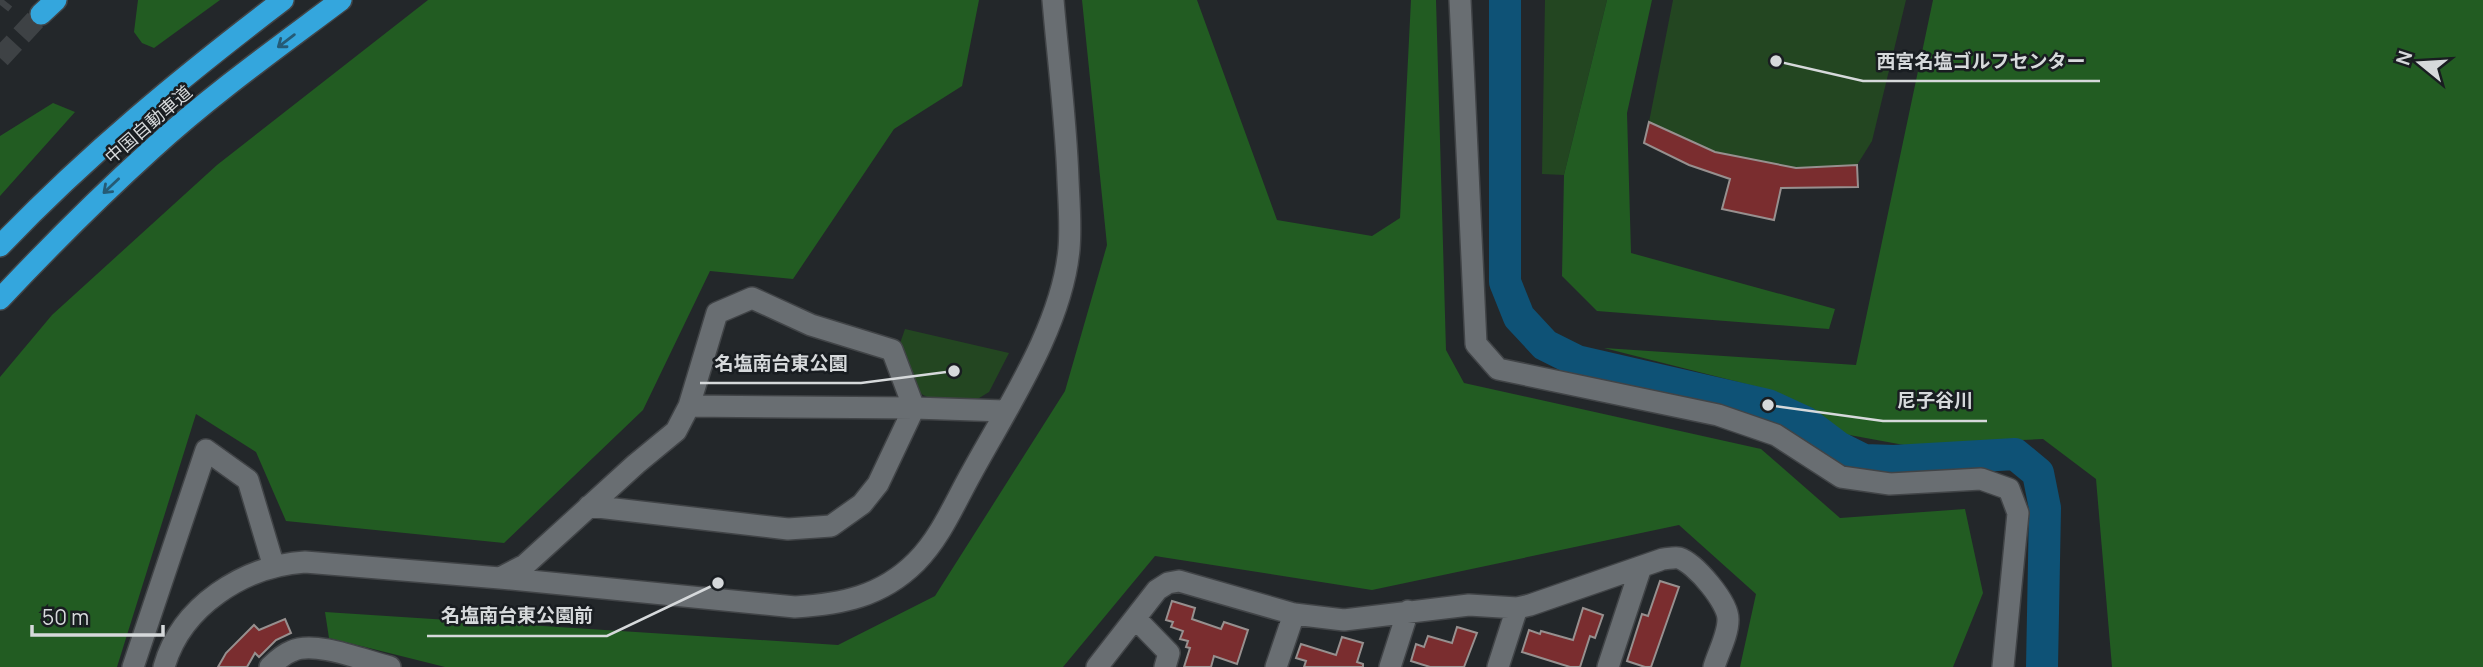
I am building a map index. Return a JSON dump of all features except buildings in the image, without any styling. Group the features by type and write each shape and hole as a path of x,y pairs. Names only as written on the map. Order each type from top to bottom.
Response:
{"highway":[{"name":"中国自動車道","path":"0,246 45,199 135,116 283,0"},
{"name":"中国自動車道","path":"0,299 70,225 154,147 250,68 341,0"}],"street":[{"path":"164,667 177,638 191,618 230,584 254,572 305,562 795,607 827,605 857,599 888,583 916,562 939,531 1050,322 1069,251 1067,152 1053,0"},
{"path":"1460,0 1476,344 1498,369 1718,415 1776,435 1841,477 1890,484 1981,479 2009,489 2018,513 2003,667"},
{"path":"500,578 525,565 589,506 676,431 690,406 717,313 752,298 811,326 892,350 914,408 878,484 862,504 831,526 788,529 589,506"},
{"path":"690,406 1005,411"},
{"path":"132,667 206,450 248,480 274,567"},
{"path":"1097,667 1157,590 1168,583 1179,581 1294,614 1344,620 1469,605 1517,608 1607,580 1662,559 1678,558 1688,564 1717,593 1726,606 1728,621 1714,667"},
{"path":"1608,667 1641,567"},
{"path":"1498,667 1517,608"},
{"path":"1390,667 1408,611"},
{"path":"1276,667 1294,614"},
{"path":"1136,619 1169,653 1165,667"},
{"path":"270,667 292,650 305,647 390,667"}],"green space":[{"path":"138,0 220,0 154,48 142,43 134,32"},
{"path":"428,0 979,0 962,86 894,129 793,279 710,271 643,410 504,543 286,521 256,452 196,414 117,667 0,667 0,377 52,315 217,165"},
{"path":"1082,0 1197,0 1277,220 1372,236 1400,218 1411,0 1436,0 1446,350 1464,383 1761,449 1840,518 1965,509 1983,593 1953,667 1740,667 1756,594 1679,525 1372,590 1155,556 1063,667 445,667 329,638 325,612 838,645 935,596 1065,391 1107,245"},
{"path":"1545,0 1607,0 1564,175 1542,174"},
{"path":"1607,0 1652,0 1627,113 1631,253 1835,309 1829,329 1597,311 1562,276 1564,175"},
{"path":"1673,0 1906,0 1872,141 1857,165 1796,168 1715,152 1649,122"},
{"path":"1933,0 2483,0 2483,667 2112,667 2096,479 2043,439 1904,445 1844,434 1762,388 1604,348 1856,365"},
{"path":"53,103 75,112 0,196 0,136"},
{"path":"905,329 1009,353 989,392 971,403 932,399 917,390 897,352"}],"waterway":[{"path":"1505,0 1505,282 1519,317 1545,345 1577,361 1768,405 1805,422 1838,447 1864,460 1894,461 2015,454 2038,473 2045,508 2042,667"}],"tunnel":[{"path":"0,5 4,0"},
{"path":"0,58 41,14"}],"place":[{"name":"西宮名塩ゴルフセンター","path":"1776,61"},
{"name":"名塩南台東公園","path":"954,371"},
{"name":"尼子谷川","path":"1768,405"},
{"name":"名塩南台東公園前","path":"718,583"}]}
